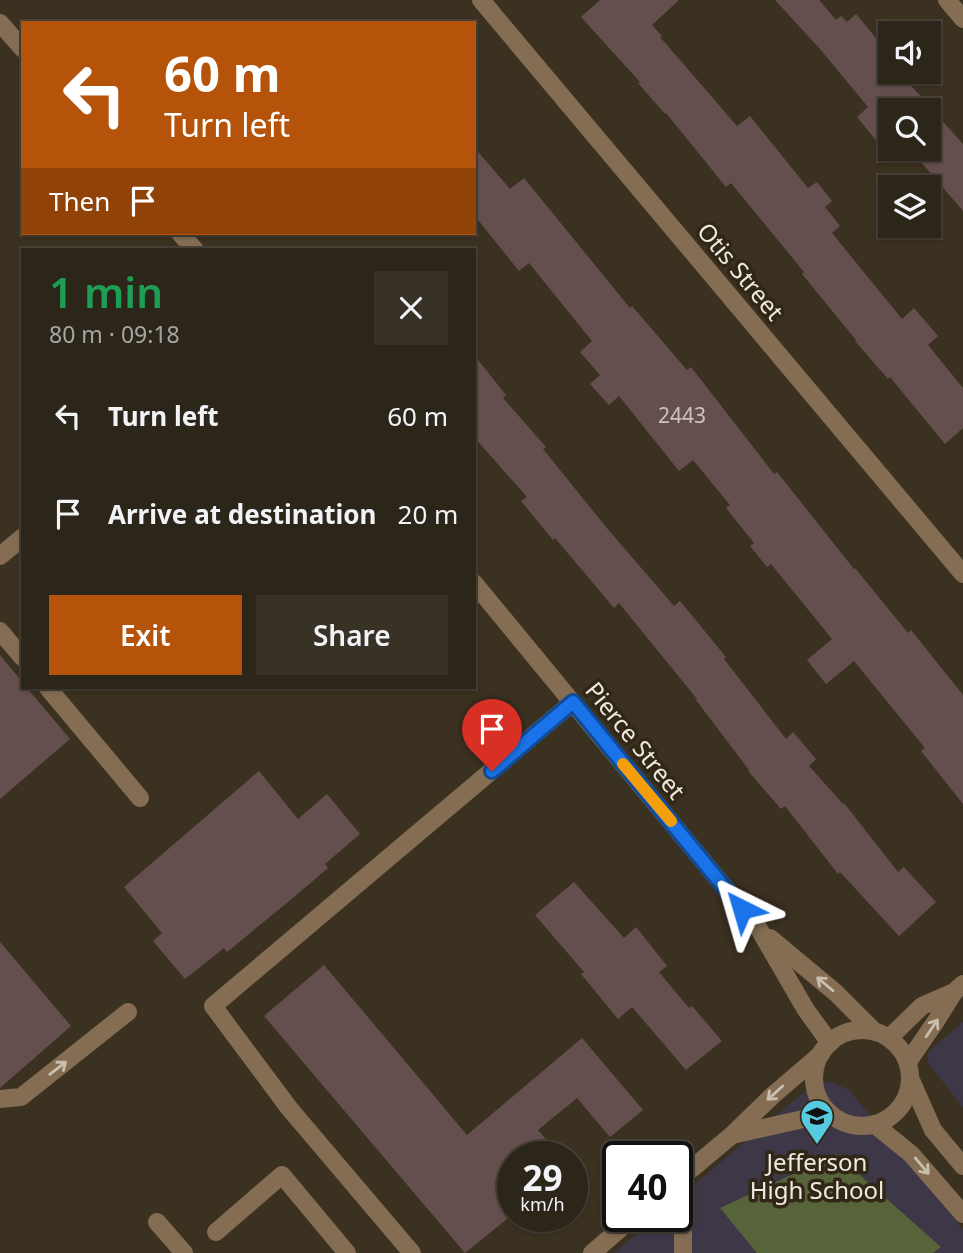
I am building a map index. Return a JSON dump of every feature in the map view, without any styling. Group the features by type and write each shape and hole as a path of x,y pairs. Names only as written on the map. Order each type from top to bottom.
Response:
{"street":[{"name":"Otis Street","path":"481,0 963,574"},
{"path":"947,0 963,19"},
{"path":"0,23 21,47"},
{"path":"0,556 21,539"},
{"name":"Pierce Street","path":"476,585 759,929 825,1048"},
{"path":"0,631 21,656"},
{"path":"49,689 140,798"},
{"path":"412,1253 289,1108 213,1006 573,702"},
{"name":"Pierce Street","path":"759,929 882,1035"},
{"path":"882,1035 922,1006 958,988"},
{"path":"825,1048 815,1069 815,1086 820,1101 830,1113 843,1122 859,1126 889,1118 900,1107 907,1093 909,1070 958,988"},
{"path":"0,1099 20,1097 128,1012"},
{"path":"693,1168 732,1136 825,1048 843,1034 859,1030 882,1035 901,1049 933,1130 963,1166"},
{"path":"732,1136 830,1113"},
{"path":"874,1124 911,1154 963,1214"},
{"path":"216,1232 282,1175 347,1253"},
{"path":"157,1222 184,1253"},
{"path":"592,1253 616,1232"},
{"path":"683,1232 683,1253"}],"shaded area":[{"path":"963,1022 963,1107 928,1063 928,1054"},
{"name":"Jefferson High School","path":"829,1081 849,1090 963,1229 963,1253 614,1253 638,1232 693,1232 693,1186 803,1093"}],"green space":[{"path":"836,1154 941,1247 933,1253 757,1253 720,1208"}],"building":[{"path":"600,0 679,0 652,25 662,36 660,37 737,126 750,116 808,188 817,182 832,201 825,207 840,226 832,233 902,319 914,308 938,336 928,345 963,388 963,428 945,444 890,377 888,379 855,341 802,274 804,272 731,183 726,187 638,83 640,82 581,17"},
{"path":"775,0 819,0 836,20 841,16 847,22 856,14 878,40 878,84 910,84 922,98 878,98 878,143 857,117 868,107"},
{"path":"941,119 963,144 963,211 941,185 941,175 932,175 920,161 941,161"},
{"path":"476,149 510,189 524,178 630,308 632,306 687,370 691,367 774,474 777,472 854,569 908,633 911,630 963,695 963,804 921,751 925,748 854,661 826,684 807,660 832,639 771,564 767,567 750,546 754,543 726,508 730,505 693,460 679,471 619,396 609,405 590,384 600,375 580,352 592,341 529,263 519,271 476,217"},
{"path":"476,358 506,395 503,398 546,447 543,449 606,527 674,606 680,601 726,657 724,659 786,739 793,732 816,759 809,766 844,803 898,872 904,867 936,902 899,936 840,872 838,874 785,806 781,809 748,771 697,699 619,603 614,608 521,501 527,497 476,439"},
{"path":"0,655 21,681 21,689 28,689 70,739 0,799"},
{"path":"259,771 298,819 327,794 360,834 325,864 328,868 288,902 227,952 224,948 185,979 153,941 162,933 124,887"},
{"path":"574,882 624,938 636,927 667,966 659,972 689,1008 692,1006 722,1041 686,1070 632,1007 618,1019 581,974 584,972 535,915"},
{"path":"0,942 71,1026 0,1088"},
{"path":"324,965 467,1135 582,1038 643,1110 610,1137 577,1098 538,1130 547,1141 497,1141 497,1227 465,1253 264,1016"}],"slow traffic":[{"path":"623,764 671,821"}],"place":[{"name":"Jefferson High School","path":"817,1146"}],"route":[{"path":"492,771 573,702 742,909"}]}
